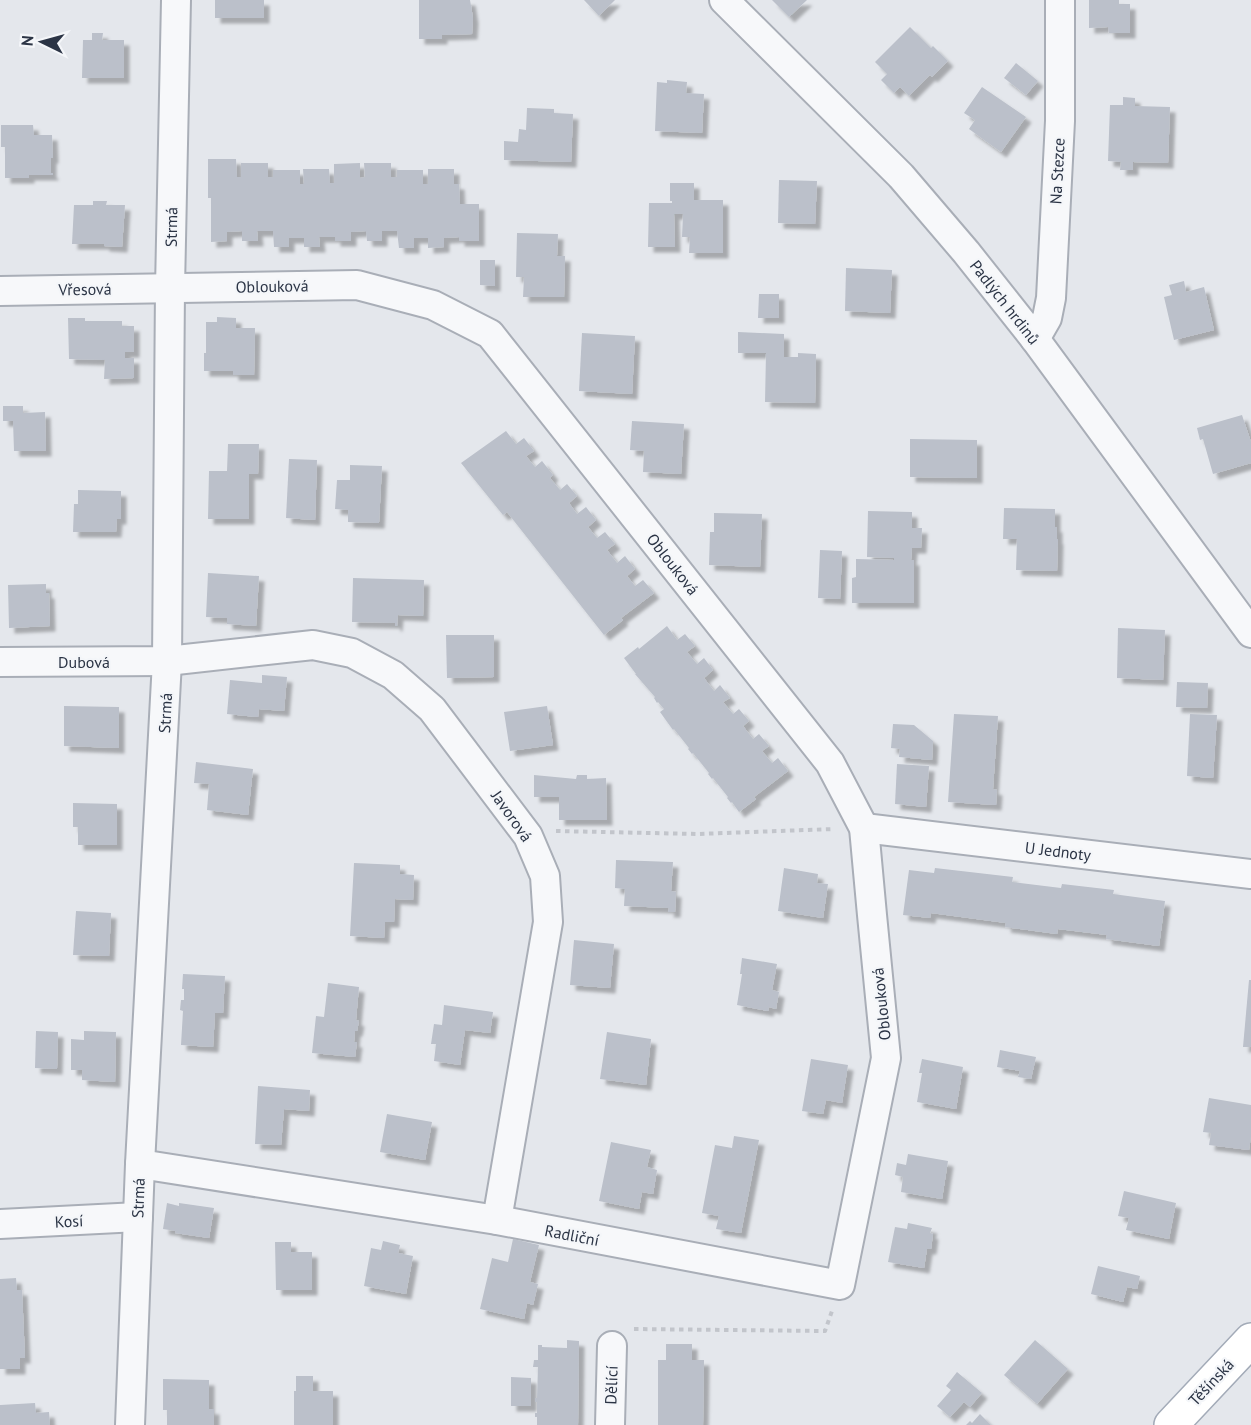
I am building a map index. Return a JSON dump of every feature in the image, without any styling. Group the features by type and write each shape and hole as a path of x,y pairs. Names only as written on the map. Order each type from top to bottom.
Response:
{"main road":[{"name":"Těšínská","path":"1171,1425 1251,1340"}],"street":[{"name":"Strmá","path":"130,1425 140,1164 167,661 170,288 176,0"},
{"name":"Padlých hrdinů","path":"724,0 901,176 966,252 1035,339 1251,633"},
{"name":"Na Stezce","path":"1035,339 1047,318 1051,298 1059,121 1060,0"},
{"name":"Oblouková","path":"170,288 357,285 433,305 490,334 831,763 864,828 886,1058 840,1285"},
{"name":"Vřesová","path":"0,291 170,288"},
{"name":"Javorová","path":"167,661 313,645 352,653 393,675 432,709 528,836 545,876 548,922 497,1220"},
{"name":"Dubová","path":"0,662 167,661"},
{"name":"U Jednoty","path":"864,828 1251,874"},
{"name":"Radliční","path":"140,1164 497,1220 840,1285"},
{"name":"Kosí","path":"0,1224 138,1217"},
{"name":"Dělící","path":"610,1425 612,1346"}],"path":[{"path":"528,836 544,831 697,834 864,828"},
{"path":"612,1346 612,1328 825,1331 840,1285"}],"building":[{"path":"215,0 264,0 264,18 215,18"},
{"path":"419,0 470,0 473,18 472,34 442,35 442,39 419,39"},
{"path":"584,0 615,0 599,16"},
{"path":"772,0 807,0 789,17"},
{"path":"1089,0 1119,0 1119,4 1130,4 1130,33 1109,33 1108,27 1089,28"},
{"path":"910,27 948,61 909,96 900,87 894,93 881,80 887,74 875,62"},
{"path":"92,33 103,33 102,40 124,40 124,78 82,78 83,40 92,40"},
{"path":"1016,63 1038,81 1026,95 1004,78"},
{"path":"667,80 687,82 686,93 704,94 702,133 655,131 657,82 667,83"},
{"path":"982,87 1026,117 1001,152 969,129 975,120 964,113"},
{"path":"1123,97 1135,98 1135,106 1170,107 1168,163 1133,162 1133,170 1120,170 1121,162 1108,161 1110,105 1123,105"},
{"path":"527,108 554,109 554,113 573,114 571,162 504,160 504,141 518,142 519,129 526,130"},
{"path":"1,125 33,125 34,135 52,135 51,173 53,175 5,178 5,147 1,147"},
{"path":"208,159 236,159 237,177 241,177 241,163 268,163 268,177 273,177 273,170 300,170 300,184 304,184 303,169 329,169 330,183 334,183 334,164 360,163 360,178 365,177 364,163 391,163 391,177 397,177 397,170 423,170 423,184 428,184 428,169 454,169 454,184 459,184 460,204 479,204 479,241 459,241 459,237 444,238 444,247 428,248 428,238 414,238 414,248 399,248 397,231 382,231 382,241 367,241 366,231 351,232 351,241 335,241 335,237 319,237 320,247 304,247 304,238 289,238 289,247 274,247 273,231 257,231 258,241 242,241 242,231 227,232 227,241 211,242"},
{"path":"779,180 817,181 815,224 778,223"},
{"path":"670,183 694,183 694,200 723,200 723,253 689,253 690,237 682,237 683,214 674,214 675,247 648,247 649,203 672,203"},
{"path":"93,201 107,201 106,205 125,205 122,247 104,246 104,244 72,244 74,205 93,205"},
{"path":"517,233 558,234 557,256 565,256 564,297 523,297 524,277 516,277"},
{"path":"480,260 495,260 495,286 480,285"},
{"path":"846,268 892,270 890,313 845,311"},
{"path":"1184,281 1186,292 1204,287 1214,330 1174,340 1164,297 1172,295 1169,285"},
{"path":"759,294 779,294 779,318 758,318"},
{"path":"217,317 236,318 236,328 255,328 254,375 233,375 233,371 204,371 206,322 217,322"},
{"path":"68,318 85,318 85,321 122,321 122,326 134,326 134,352 125,352 125,358 134,358 134,378 104,379 105,360 69,359"},
{"path":"738,332 784,334 784,357 798,357 798,353 816,354 815,403 765,402 766,353 738,353"},
{"path":"582,333 635,336 632,394 579,391"},
{"path":"3,406 23,406 23,413 45,412 46,451 14,451 13,421 3,421"},
{"path":"1242,415 1251,442 1251,463 1213,474 1203,439 1200,440 1197,428"},
{"path":"632,421 684,424 681,474 643,472 644,451 630,450"},
{"path":"506,431 516,444 524,438 534,451 526,456 535,467 542,461 553,475 550,478 560,490 567,484 577,496 569,503 577,514 586,507 596,520 588,527 597,538 605,532 615,544 607,550 617,563 625,556 635,569 627,576 635,586 643,580 654,593 621,618 623,620 604,635 507,512 503,515 461,463"},
{"path":"910,439 977,440 977,478 910,477"},
{"path":"228,444 259,444 258,474 249,474 249,519 208,519 209,471 227,471"},
{"path":"289,459 317,460 315,520 286,518"},
{"path":"350,465 382,466 379,523 348,522 348,510 335,509 337,480 350,480"},
{"path":"78,490 121,491 121,519 117,519 116,532 73,532 74,504 78,504"},
{"path":"1004,508 1055,509 1058,539 1057,571 1016,570 1017,539 1003,539"},
{"path":"868,511 912,512 912,528 922,528 921,548 912,548 914,603 852,603 852,578 856,577 856,559 894,560 894,558 867,557"},
{"path":"714,513 762,514 760,567 709,565 710,532 714,532"},
{"path":"820,550 842,551 840,599 818,598"},
{"path":"208,573 259,576 256,626 227,624 227,618 206,617"},
{"path":"353,578 424,580 423,616 398,615 397,626 395,623 352,622"},
{"path":"46,584 46,593 49,593 50,626 9,628 8,585"},
{"path":"667,626 677,640 685,634 695,646 687,652 697,664 704,658 713,670 704,678 714,691 720,685 730,698 723,702 733,714 739,709 749,721 743,726 753,739 759,734 769,746 762,751 772,763 778,758 788,771 754,797 756,799 739,812 673,730 660,712 664,709 657,703 655,697 624,658"},
{"path":"1118,628 1165,630 1163,680 1117,678"},
{"path":"446,635 494,635 494,677 447,678"},
{"path":"262,675 287,677 284,711 259,709 258,717 227,714 230,680 262,683"},
{"path":"1177,682 1208,683 1207,708 1176,707"},
{"path":"64,706 119,707 119,748 64,746"},
{"path":"547,706 553,745 510,751 504,712"},
{"path":"954,714 998,716 993,789 997,790 996,805 948,802"},
{"path":"1190,714 1217,715 1213,778 1187,776"},
{"path":"893,724 914,725 933,741 932,760 899,757 900,749 891,748"},
{"path":"196,762 253,769 248,815 207,810 209,784 194,783"},
{"path":"897,764 929,766 926,807 895,804"},
{"path":"534,775 576,779 577,775 587,775 587,779 606,778 607,820 559,820 559,797 534,797"},
{"path":"73,803 117,804 117,845 78,845 78,827 73,827"},
{"path":"616,860 673,862 671,891 676,892 675,912 668,912 669,908 624,906 625,889 615,888"},
{"path":"354,863 400,865 400,874 414,875 413,900 395,899 394,922 385,922 384,938 350,936"},
{"path":"784,868 818,874 817,883 828,884 823,918 778,911"},
{"path":"935,868 1013,877 1012,882 1061,888 1062,884 1114,890 1113,894 1165,901 1159,946 1106,939 1107,935 1058,929 1057,934 1005,927 1006,923 931,913 930,918 903,915 909,870 934,873"},
{"path":"76,911 111,913 109,956 73,955"},
{"path":"574,940 614,944 610,988 570,985"},
{"path":"742,958 777,964 772,990 779,992 776,1009 769,1007 768,1011 737,1005"},
{"path":"183,974 225,976 223,1013 215,1013 213,1047 181,1045 183,1011 180,1010 181,1000 184,1000"},
{"path":"1249,980 1251,980 1251,1047 1243,1047"},
{"path":"328,983 359,987 356,1020 359,1021 357,1031 355,1031 354,1042 357,1042 355,1057 312,1053 316,1016 324,1017"},
{"path":"444,1005 493,1012 490,1033 465,1030 460,1065 434,1061 436,1044 431,1044 434,1024 442,1025"},
{"path":"36,1031 58,1032 57,1069 35,1068"},
{"path":"84,1031 116,1032 115,1082 82,1080 82,1070 71,1070 71,1039 84,1040"},
{"path":"607,1032 651,1039 646,1085 600,1079"},
{"path":"1000,1050 1036,1057 1031,1079 1018,1077 1020,1071 997,1067"},
{"path":"811,1059 848,1065 842,1103 826,1100 823,1114 802,1111"},
{"path":"922,1059 963,1067 956,1109 917,1102"},
{"path":"258,1086 310,1090 309,1111 284,1109 281,1145 255,1144"},
{"path":"1209,1098 1251,1105 1249,1150 1209,1145 1211,1133 1203,1132"},
{"path":"387,1114 432,1122 425,1160 380,1152"},
{"path":"734,1136 759,1140 741,1233 716,1229 719,1216 702,1213 715,1145 732,1148"},
{"path":"611,1142 651,1150 647,1167 657,1170 653,1194 642,1192 639,1209 599,1201"},
{"path":"908,1154 948,1161 942,1199 901,1192 903,1177 895,1175 897,1163 906,1165"},
{"path":"1124,1191 1176,1203 1169,1239 1126,1230 1129,1218 1118,1216"},
{"path":"167,1203 214,1208 209,1238 163,1229"},
{"path":"908,1223 932,1228 931,1249 927,1249 924,1268 888,1262 895,1227 907,1229"},
{"path":"513,1239 539,1245 530,1282 538,1284 533,1305 527,1303 524,1319 480,1309 492,1258 508,1262"},
{"path":"383,1241 400,1245 398,1253 413,1256 406,1294 364,1286 371,1248 381,1250"},
{"path":"275,1242 291,1242 291,1252 312,1252 312,1290 276,1290"},
{"path":"1098,1266 1140,1276 1137,1289 1127,1287 1123,1302 1091,1294"},
{"path":"16,1278 17,1290 22,1290 25,1358 20,1358 20,1369 0,1369 0,1279"},
{"path":"567,1340 579,1341 578,1425 537,1425 535,1398 537,1398 538,1367 533,1367 534,1360 538,1360 538,1345 567,1348"},
{"path":"1035,1340 1068,1369 1037,1404 1004,1375"},
{"path":"666,1344 692,1344 692,1360 704,1360 703,1425 658,1425 658,1360 666,1360"},
{"path":"957,1372 982,1393 970,1407 964,1402 950,1417 937,1406 951,1390 946,1386"},
{"path":"296,1376 313,1376 313,1391 333,1391 333,1425 294,1425"},
{"path":"511,1377 531,1378 531,1406 511,1406"},
{"path":"163,1379 209,1380 209,1409 214,1409 214,1425 167,1425 167,1410 163,1410"},
{"path":"35,1403 36,1413 49,1412 50,1425 0,1425 0,1405"},
{"path":"980,1414 991,1425 966,1425 970,1421 972,1423"}]}
